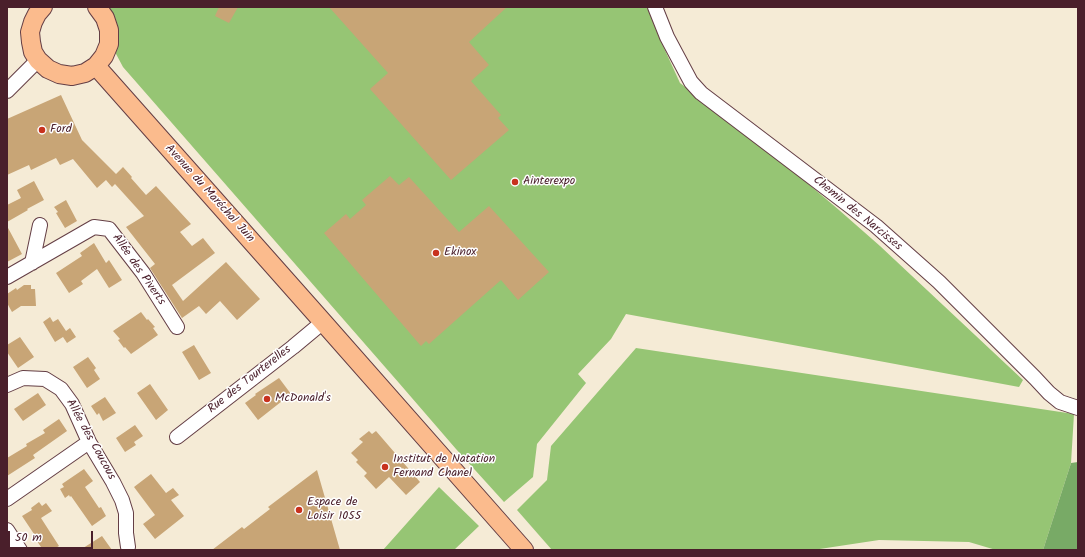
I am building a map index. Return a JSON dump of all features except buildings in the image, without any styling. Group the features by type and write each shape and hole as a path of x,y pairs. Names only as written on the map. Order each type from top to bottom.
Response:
{"main road":[{"path":"43,7 32,22 30,32 33,52 38,60 48,69 60,74 72,76 85,73 96,66 104,56 109,44 109,30 106,18 97,7"},
{"name":"Avenue du Maréchal Juin","path":"96,66 524,550"}],"street":[{"name":"Chemin des Narcisses","path":"655,7 667,37 691,82 701,93 876,226 939,282 1035,378 1049,394 1060,402 1078,408"},
{"path":"7,91 38,60"},
{"path":"32,263 40,225"},
{"name":"Allée des Piverts","path":"7,277 94,227 109,229 142,273 177,327"},
{"name":"Rue des Tourterelles","path":"177,437 323,322"},
{"name":"Allée des Coucous","path":"7,385 24,378 45,379 61,389 72,404 89,442 122,500 126,513 128,547"},
{"path":"7,498 89,442"},
{"path":"7,530 20,550"}],"green space":[{"name":"Ainterexpo","path":"108,7 647,7 680,83 773,154 839,210 880,246 1023,380 1019,387 626,314 611,339 578,374 586,383 537,444 533,477 504,502 123,67 115,52"},
{"path":"636,348 1074,414 1071,463 1043,550 996,550 969,542 879,540 813,550 552,550 517,510 547,480 551,446"},
{"path":"1078,462 1078,550 1043,550 1071,463"},
{"path":"439,487 479,526 454,550 383,550"}],"place":[{"name":"Ford","path":"42,130"},
{"name":"Ainterexpo","path":"515,182"},
{"name":"Ekinox","path":"436,253"},
{"name":"McDonald's","path":"267,399"},
{"name":"Institut de Natation Fernand Chanel","path":"385,467"},
{"name":"Espace de Loisir 1055","path":"299,510"}]}
